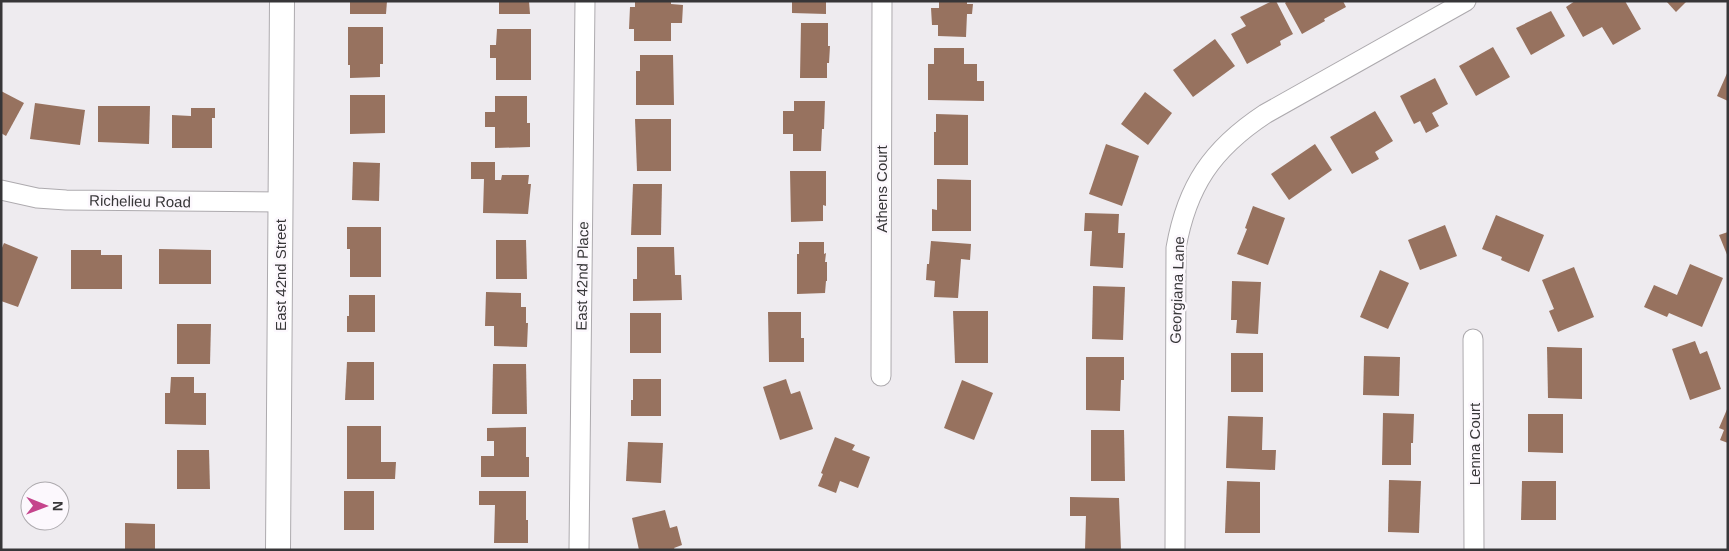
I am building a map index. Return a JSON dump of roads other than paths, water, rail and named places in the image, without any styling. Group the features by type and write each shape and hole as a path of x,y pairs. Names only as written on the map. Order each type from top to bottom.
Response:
{"street":[{"name":"East 42nd Street","path":"278,550 282,1"},
{"name":"East 42nd Place","path":"579,550 585,1"},
{"name":"Athens Court","path":"880,376 882,1"},
{"name":"Georgiana Lane","path":"1175,550 1176,248 1189,198 1211,162 1239,132 1265,114 1466,1"},
{"name":"Richelieu Road","path":"1,190 37,198 66,200 280,202"},
{"name":"Lenna Court","path":"1473,339 1474,550"}]}
